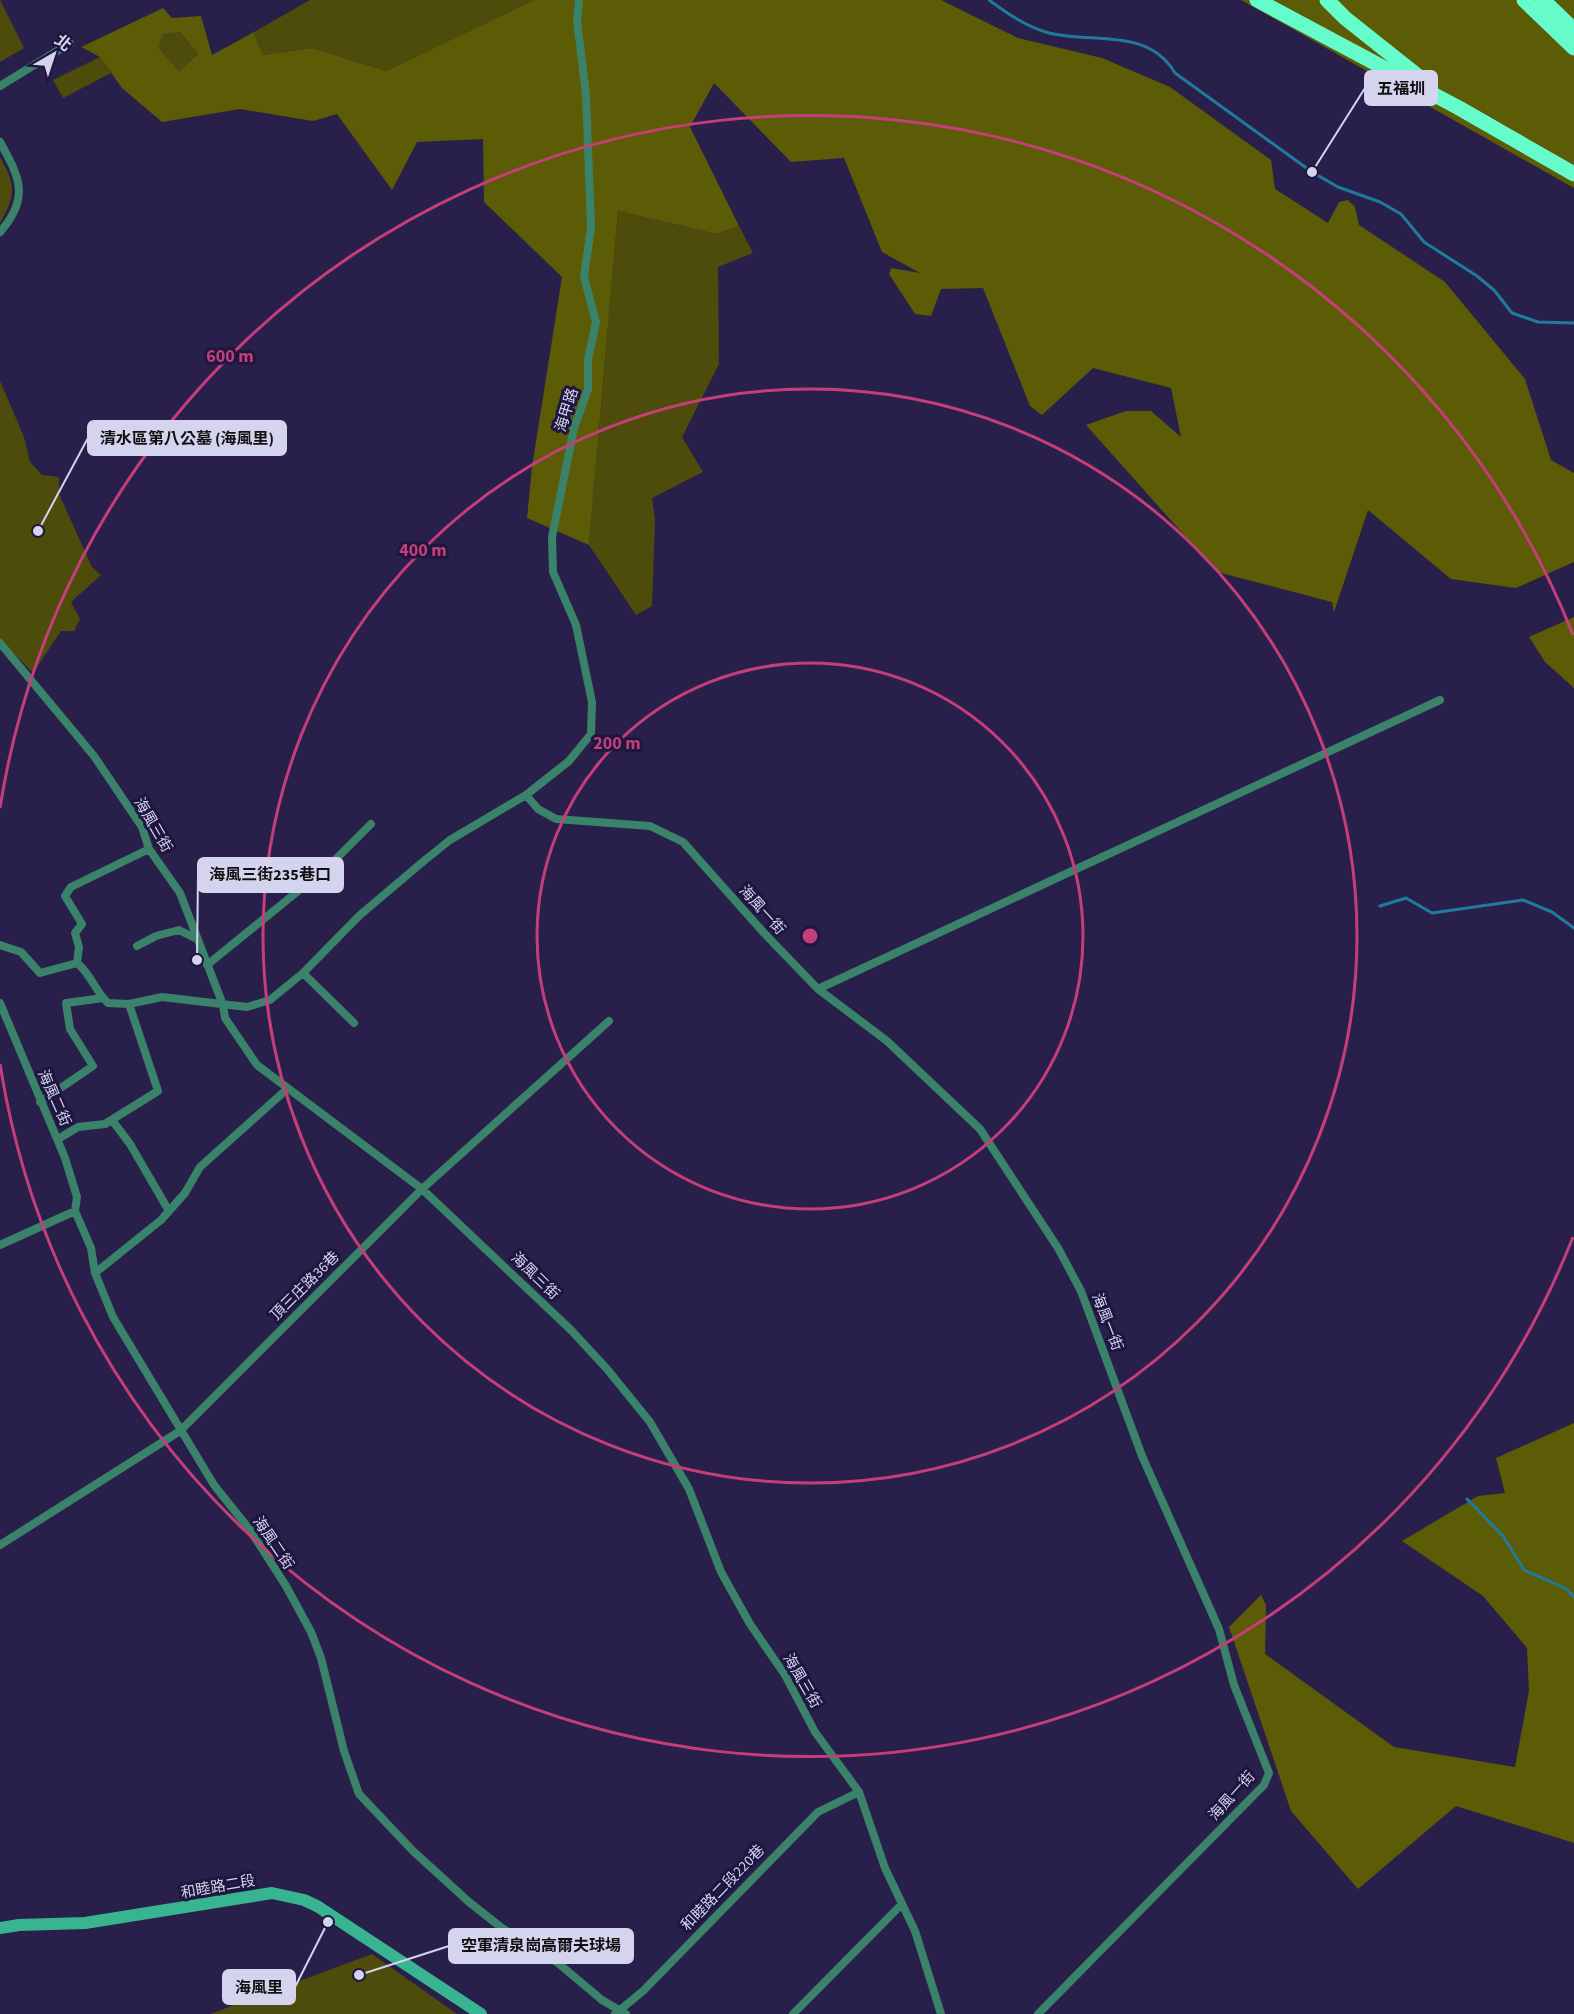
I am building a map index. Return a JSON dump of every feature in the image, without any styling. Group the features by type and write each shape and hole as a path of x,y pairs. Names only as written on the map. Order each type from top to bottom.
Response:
{"highway":[{"path":"1257,0 1459,108 1574,174"},
{"path":"1327,0 1361,31 1459,108"},
{"path":"1524,0 1574,48"},
{"path":"1543,0 1574,30"}],"street":[{"name":"海甲路","path":"129,1004 162,997 247,1007 270,1000 303,973 360,915 433,853 450,840 526,795 569,761 591,734 592,702 576,624 553,572 552,537 574,428 588,389 588,360 596,322 584,277 591,226 586,95 577,20 579,0"},
{"path":"0,86 70,43"},
{"path":"0,142 15,170 20,194 16,211 0,232"},
{"name":"海風三街","path":"0,643 94,756 142,827 149,849 180,893 223,1005 225,1018 248,1056 286,1090 422,1189 571,1330 607,1369 650,1422 689,1490 721,1572 750,1624 784,1676 816,1732 859,1791 885,1868 915,1931 941,2014"},
{"path":"818,990 1440,700"},
{"name":"海風一街","path":"526,795 538,809 556,819 650,826 683,842 818,990 887,1041 980,1130 1058,1248 1081,1291 1142,1456 1219,1629 1234,1685 1269,1773 1264,1785 1038,2014"},
{"path":"207,966 329,866 371,824"},
{"path":"77,963 79,947 75,933 82,924 65,896 71,887 149,849"},
{"path":"137,946 156,936 179,930 197,939"},
{"path":"0,945 21,952 40,973 77,963"},
{"path":"58,1139 78,1127 112,1120 158,1091 129,1004 108,1003 85,970 77,963"},
{"path":"303,973 354,1023"},
{"path":"40,1102 93,1066 70,1029 66,1003 103,998"},
{"name":"海風二街","path":"0,1003 40,1102 58,1139 77,1197 75,1211 91,1248 95,1273 113,1317 180,1431 214,1485 249,1530 286,1586 311,1632 321,1658 344,1751 359,1794 413,1851 469,1902 502,1928 558,1963 602,2001 621,2013"},
{"name":"頂三庄路36巷","path":"0,1545 180,1431 422,1189 609,1021"},
{"path":"95,1273 169,1211 185,1193 200,1167 286,1090"},
{"path":"112,1120 130,1144 169,1211"},
{"path":"0,1245 75,1211"},
{"name":"和睦路二段220巷","path":"621,2013 818,1812 859,1791"},
{"name":"和睦路二段","path":"0,1928 19,1925 85,1923 272,1893 304,1900 317,1906 481,2014"},
{"path":"793,2014 901,1905"}],"shaded area":[{"path":"0,0 24,48 0,62"},
{"path":"310,0 534,0 386,71 312,48 261,55 254,32"},
{"path":"534,0 941,0 1018,38 1102,58 1170,87 1271,160 1275,189 1328,223 1339,202 1348,200 1355,207 1359,225 1445,282 1525,379 1551,460 1574,473 1574,562 1516,588 1451,579 1368,510 1334,612 1332,602 1217,572 1086,425 1126,411 1151,411 1181,437 1171,388 1093,368 1042,415 1030,406 983,288 941,289 931,316 915,314 889,274 891,268 920,273 882,252 844,158 791,162 714,83 690,127 739,226 716,234 618,211 589,545 527,518 532,467 562,277 484,202 483,139 417,142 392,190 337,114 313,121 240,109 162,122 122,88 100,57 81,47 163,8 172,18 201,16 212,55 254,32 262,55 312,48 386,71","holes":["180,32 198,54 179,71 159,48 163,34"]},
{"path":"1241,0 1574,0 1574,188"},
{"path":"180,32 198,54 179,71 159,48 163,34"},
{"path":"100,57 111,73 63,98 53,80"},
{"path":"0,157 9,175 12,190 9,204 0,223"},
{"path":"618,211 716,234 739,226 753,253 718,267 719,364 682,437 703,472 652,498 655,520 652,606 636,615 589,545"},
{"path":"0,381 24,437 30,462 42,475 59,477 59,494 92,567 101,575 71,602 80,619 74,631 61,631 33,673 0,639"},
{"path":"1574,617 1574,688 1545,662 1529,637"},
{"path":"1574,1423 1574,1843 1456,1806 1358,1889 1291,1811 1229,1627 1261,1595 1266,1605 1265,1654 1394,1747 1515,1767 1529,1691 1527,1648 1483,1596 1402,1541 1478,1496 1505,1493 1496,1458"},
{"path":"372,1954 457,2014 211,2014 213,2013"}],"waterway":[{"path":"989,0 1018,20 1049,33 1118,40 1150,49 1164,59 1175,73 1312,172 1338,187 1380,202 1401,214 1424,242 1477,276 1494,290 1512,313 1538,322 1574,323"},
{"path":"1380,906 1406,898 1432,913 1523,900 1552,912 1574,928"},
{"path":"1467,1499 1503,1536 1524,1570 1567,1589 1574,1597"}],"place":[{"name":"五福圳","path":"1312,172"},
{"name":"清水區第八公墓 (海風里)","path":"38,531"},
{"name":"海風三街235巷口","path":"197,960"},
{"name":"海風里","path":"328,1922"},
{"name":"空軍清泉崗高爾夫球場","path":"359,1975"}]}
